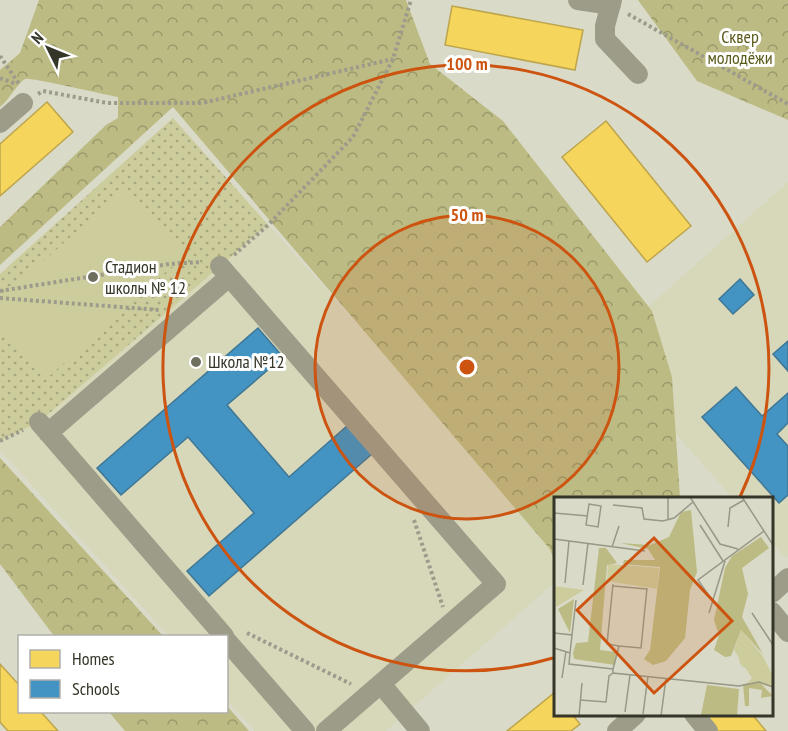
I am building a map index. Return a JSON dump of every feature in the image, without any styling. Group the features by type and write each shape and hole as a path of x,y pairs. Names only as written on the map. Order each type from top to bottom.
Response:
{"street":[{"path":"578,0 612,2 605,26 605,39 638,74"},
{"path":"0,123 22,95"},
{"path":"305,731 231,636 44,428 218,268 496,584 326,731"},
{"path":"773,591 788,578"},
{"path":"773,614 788,632"},
{"path":"375,689 420,731"},
{"path":"617,731 634,716"},
{"path":"696,716 708,731"}],"path":[{"path":"268,225 352,137 393,59 411,0"},
{"path":"612,2 788,104"},
{"path":"0,56 22,95"},
{"path":"0,78 22,95 43,91 107,103 202,103 393,59"},
{"path":"0,291 169,264 218,268"},
{"path":"0,298 170,310"},
{"path":"411,513 449,625"},
{"path":"231,636 375,689"}],"shaded area":[{"name":"Школа №12","path":"173,118 554,544 554,583 386,731 255,731 228,701 228,635 168,635 0,450 0,274"},
{"path":"173,118 268,225 39,422 0,441 0,274"},
{"path":"788,182 788,556 786,558 773,543 773,497 732,497 660,416 639,315"},
{"name":"Стадион школы № 12","path":"126,187 186,254 45,380 0,330 0,300"}],"green space":[{"path":"39,0 406,0 430,64 503,121 652,311 672,377 680,497 554,497 554,559 549,548 173,107 0,265 0,227 106,125 118,118 118,97 30,79 22,81 0,107 0,70 20,53"},
{"name":"Сквер молодёжи","path":"638,0 788,0 788,120 697,81"},
{"path":"0,458 162,635 53,635 0,564"},
{"path":"228,707 249,731 125,731 110,713 228,713"}],"building: Homes":[{"path":"452,6 583,30 575,70 445,45"},
{"path":"47,102 73,132 0,196 0,144"},
{"path":"606,121 691,226 647,262 562,157"},
{"path":"0,664 18,684 18,713 42,713 58,731 8,731 0,722"},
{"path":"554,693 554,716 574,716 580,724 571,731 507,731"},
{"path":"706,716 754,716 766,731 717,731"}],"building: Schools":[{"path":"740,279 754,295 733,314 719,299"},
{"path":"258,328 283,357 227,405 289,477 348,425 372,454 209,596 187,571 254,513 188,437 121,495 97,468"},
{"path":"788,341 788,371 773,354"},
{"path":"736,387 762,416 788,393 788,423 777,434 788,446 788,495 779,503 702,417"}],"place":[{"name":"Стадион школы № 12","path":"93,277"},
{"name":"Школа №12","path":"196,362"}]}
